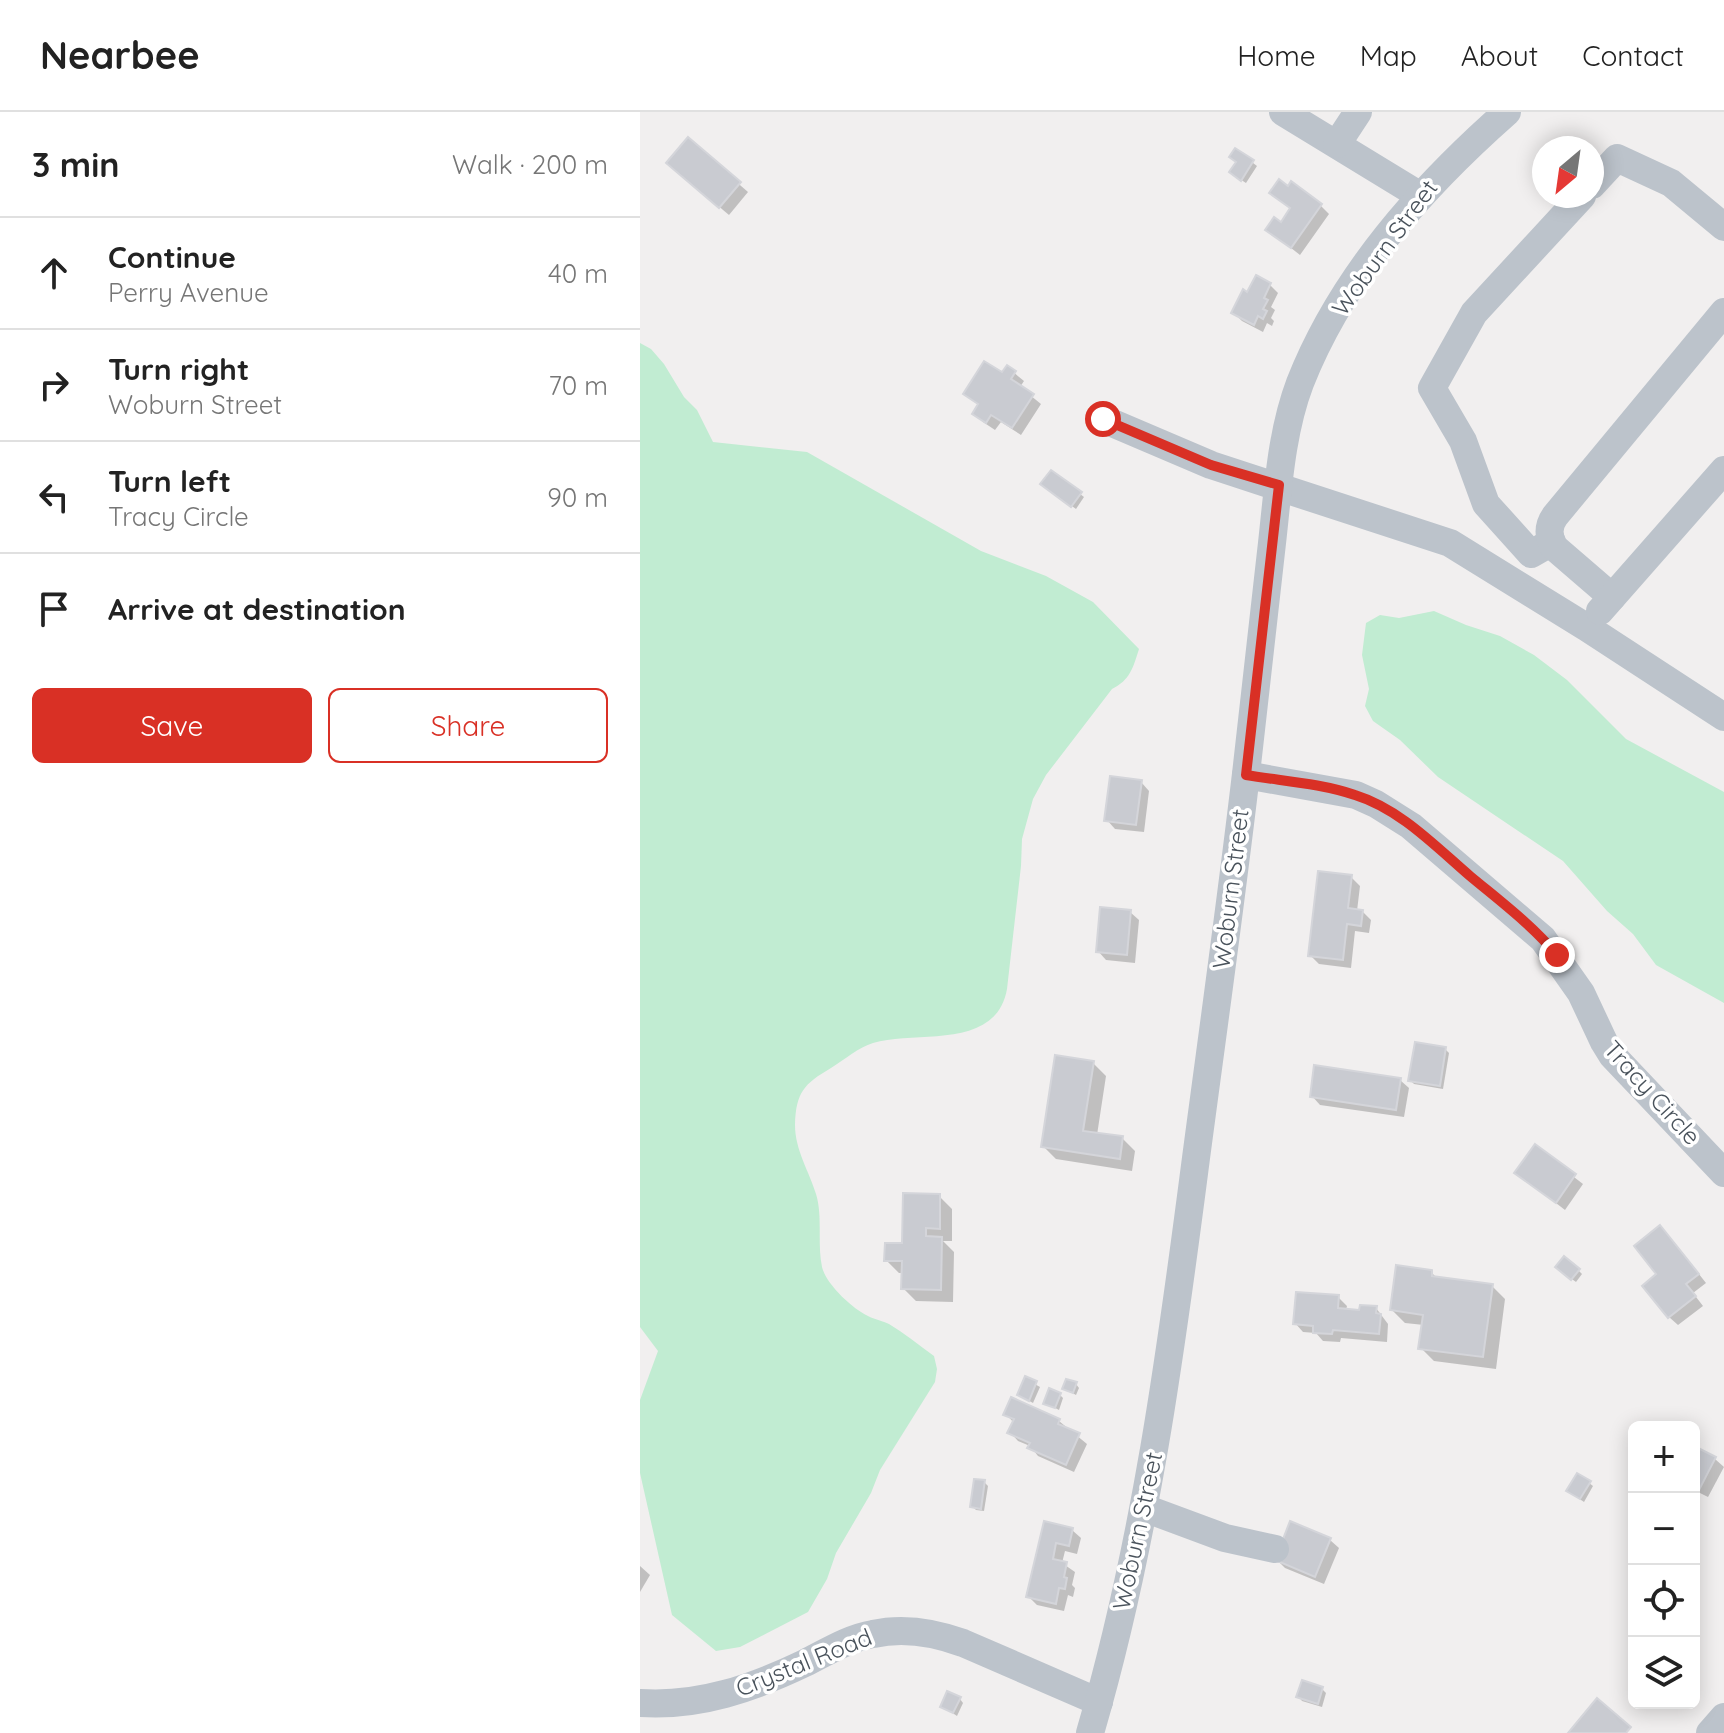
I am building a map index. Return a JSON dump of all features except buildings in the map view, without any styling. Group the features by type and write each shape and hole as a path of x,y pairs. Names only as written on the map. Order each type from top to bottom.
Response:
{"street":[{"path":"1283,112 1419,195"},
{"path":"1337,144 1358,112"},
{"name":"Woburn Street","path":"1090,1733 1144,1508 1176,1312 1246,775 1279,485 1290,418 1298,388 1312,356 1358,277 1419,195 1507,112"},
{"path":"1604,172 1617,158 1671,183 1724,227"},
{"path":"1552,542 1531,554 1486,504 1463,441 1432,388 1474,313 1571,208"},
{"path":"1612,597 1558,551 1549,531 1555,516 1724,312"},
{"path":"1103,419 1211,465 1450,543 1724,717"},
{"path":"1586,627 1724,470"},
{"name":"Tracy Circle","path":"1246,775 1356,795 1411,826 1543,939 1575,983 1612,1055 1724,1173"},
{"path":"1144,1508 1225,1538 1275,1549"},
{"name":"Crystal Road","path":"640,1703 676,1704 734,1692 861,1637 907,1630 941,1635 963,1643 1099,1702"},
{"path":"1710,1733 1724,1717"}],"green space":[{"path":"640,343 651,349 664,364 684,397 697,410 713,442 807,452 981,551 1046,576 1093,602 1139,649 1127,677 1112,689 1046,775 1033,799 1022,839 1007,989 1000,1009 988,1022 971,1030 891,1039 868,1045 814,1079 803,1090 797,1104 796,1134 818,1203 824,1273 855,1308 889,1324 934,1356 937,1369 935,1382 880,1470 808,1612 740,1647 716,1651 672,1615 640,1473 640,1400 658,1351 640,1327"},
{"path":"1434,611 1500,636 1534,655 1567,680 1626,739 1724,792 1724,1003 1656,965 1633,934 1607,911 1563,861 1438,777 1400,740 1373,721 1365,706 1369,689 1362,655 1366,623 1380,615 1399,618"}],"route":[{"path":"1103,419 1211,465 1279,485 1246,775 1356,795 1394,814 1528,925 1557,955"}]}
